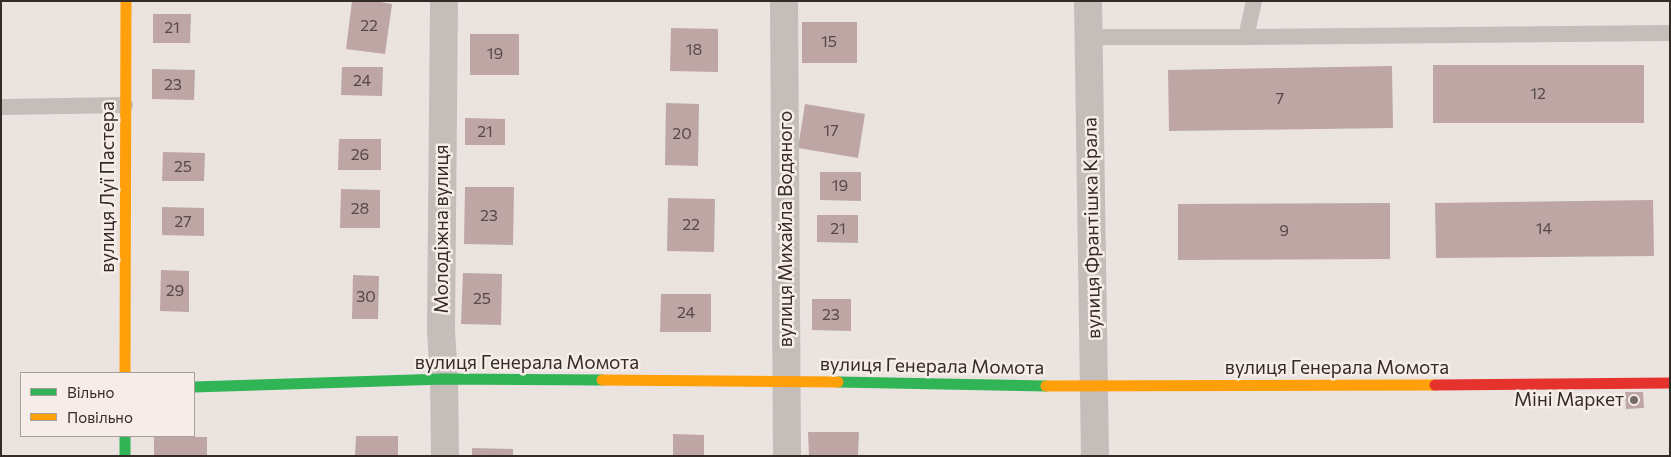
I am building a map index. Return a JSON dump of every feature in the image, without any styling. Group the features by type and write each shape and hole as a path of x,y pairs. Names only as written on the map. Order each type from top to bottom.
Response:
{"street":[{"name":"вулиця Луї Пастера","path":"125,372 126,1"},
{"name":"Молодіжна вулиця","path":"444,1 441,330 445,456"},
{"name":"вулиця Михайла Водяного","path":"784,1 787,456"},
{"name":"вулиця Франтішка Крала","path":"1088,1 1095,456"},
{"name":"вулиця Генерала Момота","path":"195,387 444,379 788,381 1095,386 1670,383"},
{"path":"125,437 125,456"}],"lane":[{"path":"1246,37 1254,1"},
{"path":"1089,37 1670,33"},
{"path":"1,107 125,104"}],"building":[{"path":"352,1 375,1 392,4 385,54 346,49"},
{"path":"153,14 191,14 190,43 153,43"},
{"path":"802,22 857,22 857,63 802,63"},
{"path":"671,28 718,29 718,72 670,71"},
{"path":"470,34 519,34 519,75 470,75"},
{"path":"1433,65 1644,65 1644,123 1433,123"},
{"path":"1392,66 1393,128 1169,131 1168,70"},
{"path":"342,67 383,67 382,96 341,95"},
{"path":"152,69 195,70 194,100 152,99"},
{"path":"666,103 699,104 698,166 665,165"},
{"path":"805,104 865,114 858,158 798,148"},
{"path":"465,118 505,119 505,145 465,145"},
{"path":"339,139 381,139 381,170 338,170"},
{"path":"163,152 205,153 204,181 162,181"},
{"path":"820,172 861,172 861,201 820,200"},
{"path":"465,187 514,187 513,245 464,244"},
{"path":"341,189 380,190 380,228 340,228"},
{"path":"668,198 715,199 714,252 667,251"},
{"path":"1653,200 1654,256 1436,258 1435,203"},
{"path":"1390,203 1390,259 1178,260 1178,204"},
{"path":"162,207 204,208 204,236 162,235"},
{"path":"817,215 858,215 858,243 817,242"},
{"path":"161,270 189,271 189,312 160,311"},
{"path":"463,273 502,274 501,325 461,324"},
{"path":"353,275 379,276 378,319 352,319"},
{"path":"661,294 711,294 711,332 660,332"},
{"path":"812,299 851,299 851,331 812,330"},
{"path":"1625,392 1643,392 1644,408 1626,409"},
{"path":"808,432 859,432 858,456 809,456"},
{"path":"673,434 704,435 704,456 673,456"},
{"path":"356,436 398,436 398,456 355,456"},
{"path":"154,437 207,437 207,456 154,456"},
{"path":"472,448 513,449 513,456 472,456"}],"traffic: fast":[{"path":"195,387 444,379 602,380"},
{"path":"838,382 1046,386"},
{"path":"125,437 125,456"}],"traffic: slow":[{"path":"125,372 126,1"},
{"path":"602,380 838,382"},
{"path":"1046,386 1435,385"}],"traffic: jam":[{"path":"1435,385 1670,383"}],"place":[{"name":"Міні Маркет","path":"1634,400"}]}
